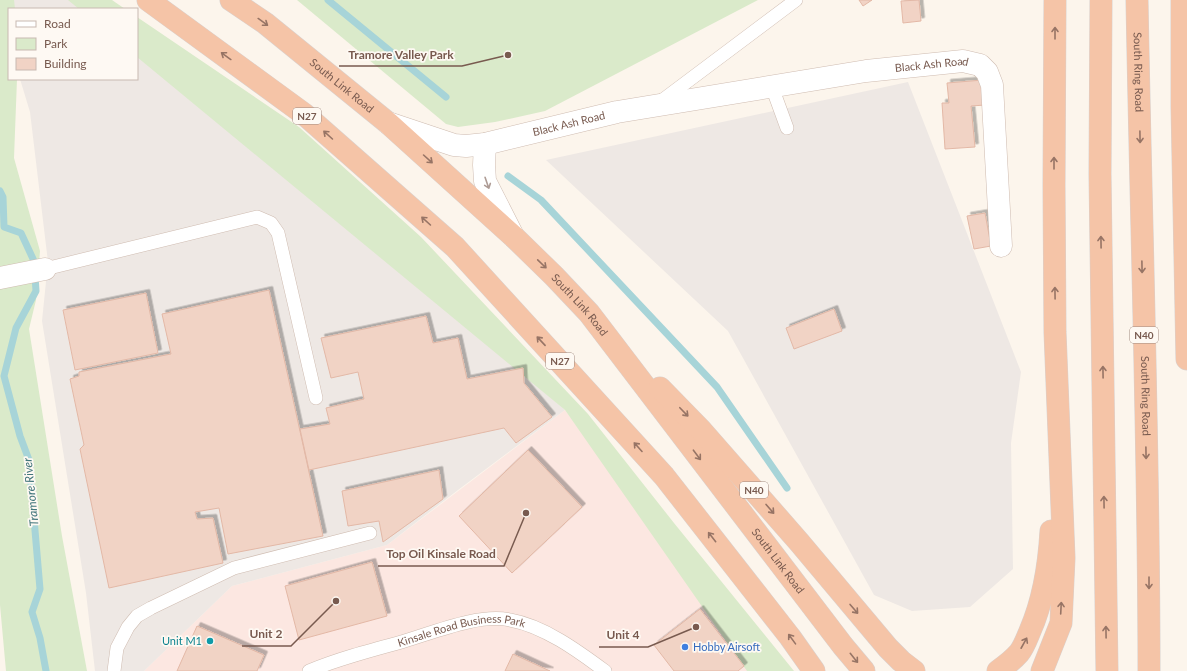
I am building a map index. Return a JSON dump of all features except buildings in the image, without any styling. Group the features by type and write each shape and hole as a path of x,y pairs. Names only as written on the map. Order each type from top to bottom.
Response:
{"highway":[{"name":"N27","path":"148,0 304,114 455,247 664,476 790,637 814,671"},
{"name":"South Link Road","path":"231,0 265,23 388,122 514,237 589,313 838,640 864,671"},
{"path":"1042,671 1061,623 1064,558 1055,332 1055,0"},
{"path":"1101,0 1100,174 1107,671"},
{"name":"South Ring Road","path":"1137,0 1149,567 1149,671"},
{"path":"1184,6 1187,359"},
{"name":"N40","path":"589,313 701,430 799,542 888,648 914,671"},
{"path":"998,671 1019,653 1035,621 1045,589 1051,524 1052,390 1055,332"}],"street":[{"name":"Black Ash Road","path":"388,122 454,145 466,146 485,144 617,112 866,71 963,62 980,65 987,72 992,85 1001,246"},
{"path":"485,144 485,181 514,237"},
{"path":"0,278 45,269"}],"lane":[{"path":"653,107 796,0"},
{"path":"772,87 787,128"},
{"path":"45,269 257,217 271,223 278,233 316,398"},
{"path":"114,671 117,648 128,628 137,616 151,608 234,568 370,533"},
{"name":"Kinsale Road Business Park","path":"309,671 352,655 450,627 495,618 516,621 539,630 582,654 605,671"}],"shaded area":[{"path":"11,0 79,0 91,8 12,8"},
{"path":"138,41 565,410 387,545 232,586 144,671 95,671 86,593 42,321 48,262 30,112 20,80 138,80"},
{"path":"908,82 1021,372 1011,443 1013,569 970,607 912,611 874,595 728,331 546,160"},
{"path":"565,410 758,671 144,671 232,586 387,545"}],"green space":[{"path":"0,0 14,0 15,8 8,8 8,80 17,80 14,158 40,251 36,300 29,329 62,536 87,671 6,671 0,605"},
{"path":"68,0 112,0 124,8 78,8"},
{"path":"297,0 758,0 545,111 495,122 458,127 446,124"},
{"path":"138,18 299,127 421,237 588,414 794,671 747,671 565,410 138,58"}],"waterway":[{"path":"328,0 446,97"},
{"path":"508,176 541,200 717,387 787,488"},
{"name":"Tramore River","path":"0,191 3,197 4,227 21,233 34,261 36,291 16,328 4,376 20,436 29,460 40,589 32,612 40,638 46,671"}],"place":[{"name":"Tramore Valley Park","path":"508,55"},
{"name":"Top Oil Kinsale Road","path":"526,513"},
{"name":"Unit 2","path":"336,601"},
{"name":"Unit 4","path":"696,627"},
{"name":"Unit M1","path":"210,641"},
{"name":"Hobby Airsoft","path":"685,647"}]}
